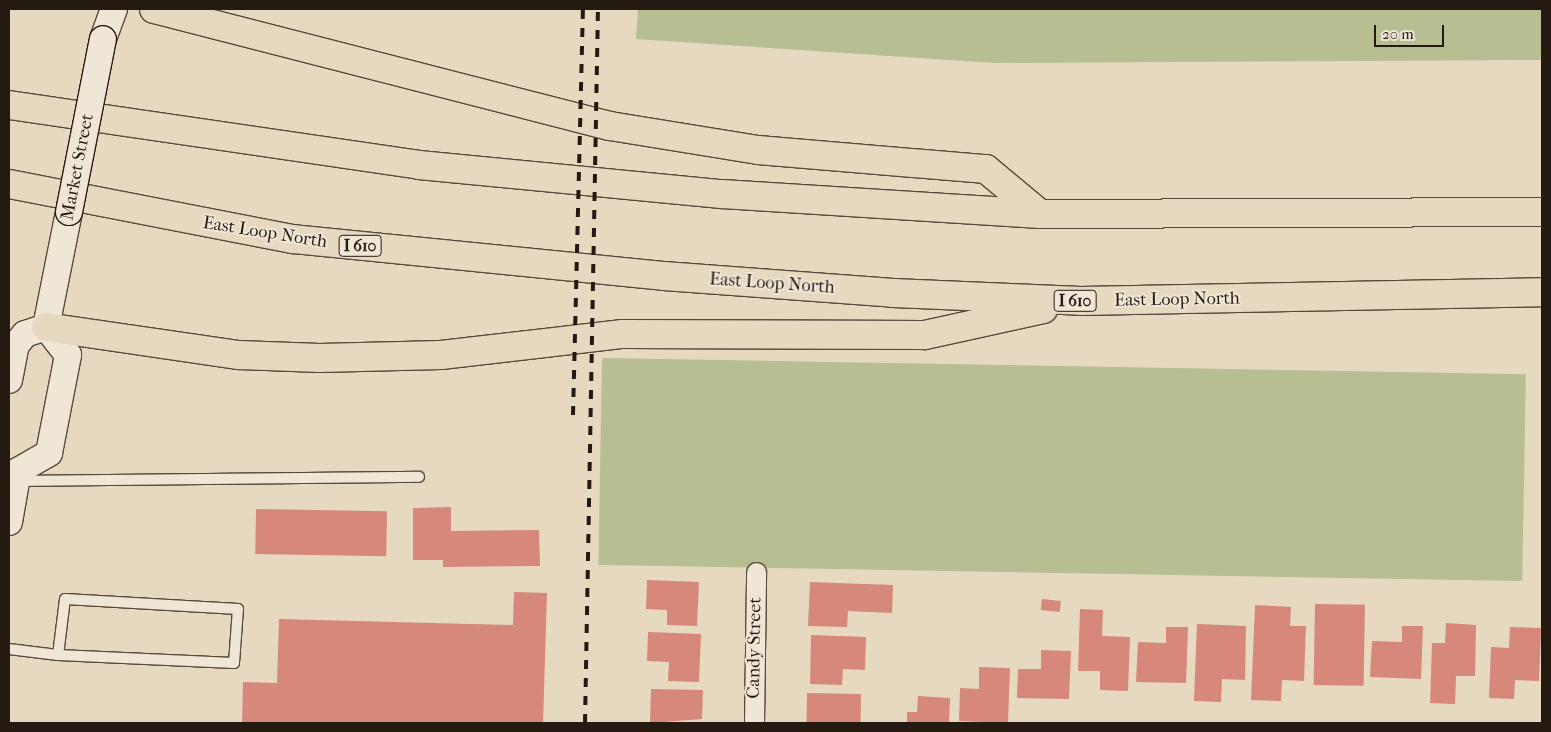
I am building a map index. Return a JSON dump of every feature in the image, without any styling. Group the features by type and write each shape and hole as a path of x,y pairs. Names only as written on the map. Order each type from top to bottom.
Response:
{"highway":[{"path":"154,9 610,126 758,150 986,170 1040,214"},
{"path":"14,103 222,139 560,181 1040,214 1542,212"},
{"name":"East Loop North","path":"9,184 293,240 664,276 1081,302 1542,292"},
{"path":"48,317 239,355 442,355 624,334 925,335 1081,302"}],"main road":[{"name":"Market Street","path":"48,317 104,39 114,9"},
{"path":"9,322 48,317"},
{"path":"9,380 16,345 25,334 48,317"},
{"path":"9,522 14,472 49,453 68,355 48,317"}],"street":[{"name":"Candy Street","path":"754,723 756,572"}],"lane":[{"path":"14,472 419,477"},
{"path":"9,650 58,655 234,663 238,609 65,599 58,655"}],"green space":[{"path":"638,9 1542,9 1542,60 994,63 636,39"},
{"path":"602,358 1526,374 1522,581 598,565"}],"building":[{"path":"451,507 451,531 539,530 540,566 443,567 443,560 413,560 413,508"},
{"path":"256,509 387,511 386,556 255,554"},
{"path":"647,580 699,582 697,626 667,625 667,610 646,609"},
{"path":"810,582 893,585 892,613 848,611 847,627 808,626"},
{"path":"514,592 547,593 543,723 242,723 243,682 277,683 279,619 513,625"},
{"path":"1042,599 1061,601 1060,612 1041,610"},
{"path":"1315,604 1365,605 1364,686 1314,685"},
{"path":"1255,605 1291,607 1290,626 1306,626 1304,681 1282,680 1281,701 1251,700"},
{"path":"1080,609 1103,610 1102,636 1130,637 1128,691 1100,690 1100,671 1078,671"},
{"path":"1446,623 1476,625 1475,676 1456,676 1455,704 1430,703 1432,643 1445,643"},
{"path":"1197,624 1246,626 1245,680 1222,679 1221,702 1194,701"},
{"path":"1402,626 1423,626 1421,679 1370,677 1372,641 1402,642"},
{"path":"1166,627 1188,627 1186,683 1136,682 1138,642 1166,643"},
{"path":"1510,627 1541,628 1539,681 1515,680 1514,699 1489,698 1491,647 1509,648"},
{"path":"648,632 701,634 699,682 668,681 669,662 647,661"},
{"path":"811,635 866,637 865,670 843,669 842,685 810,684"},
{"path":"1041,650 1071,651 1069,699 1017,698 1018,669 1041,669"},
{"path":"979,667 1010,668 1008,723 959,721 960,688 979,689"},
{"path":"651,689 703,690 702,719 650,723"},
{"path":"807,693 861,694 860,723 806,723"},
{"path":"918,696 950,698 949,723 907,723 907,712 917,712"}],"railway":[{"path":"573,415 583,9"},
{"path":"585,723 598,9"}]}
